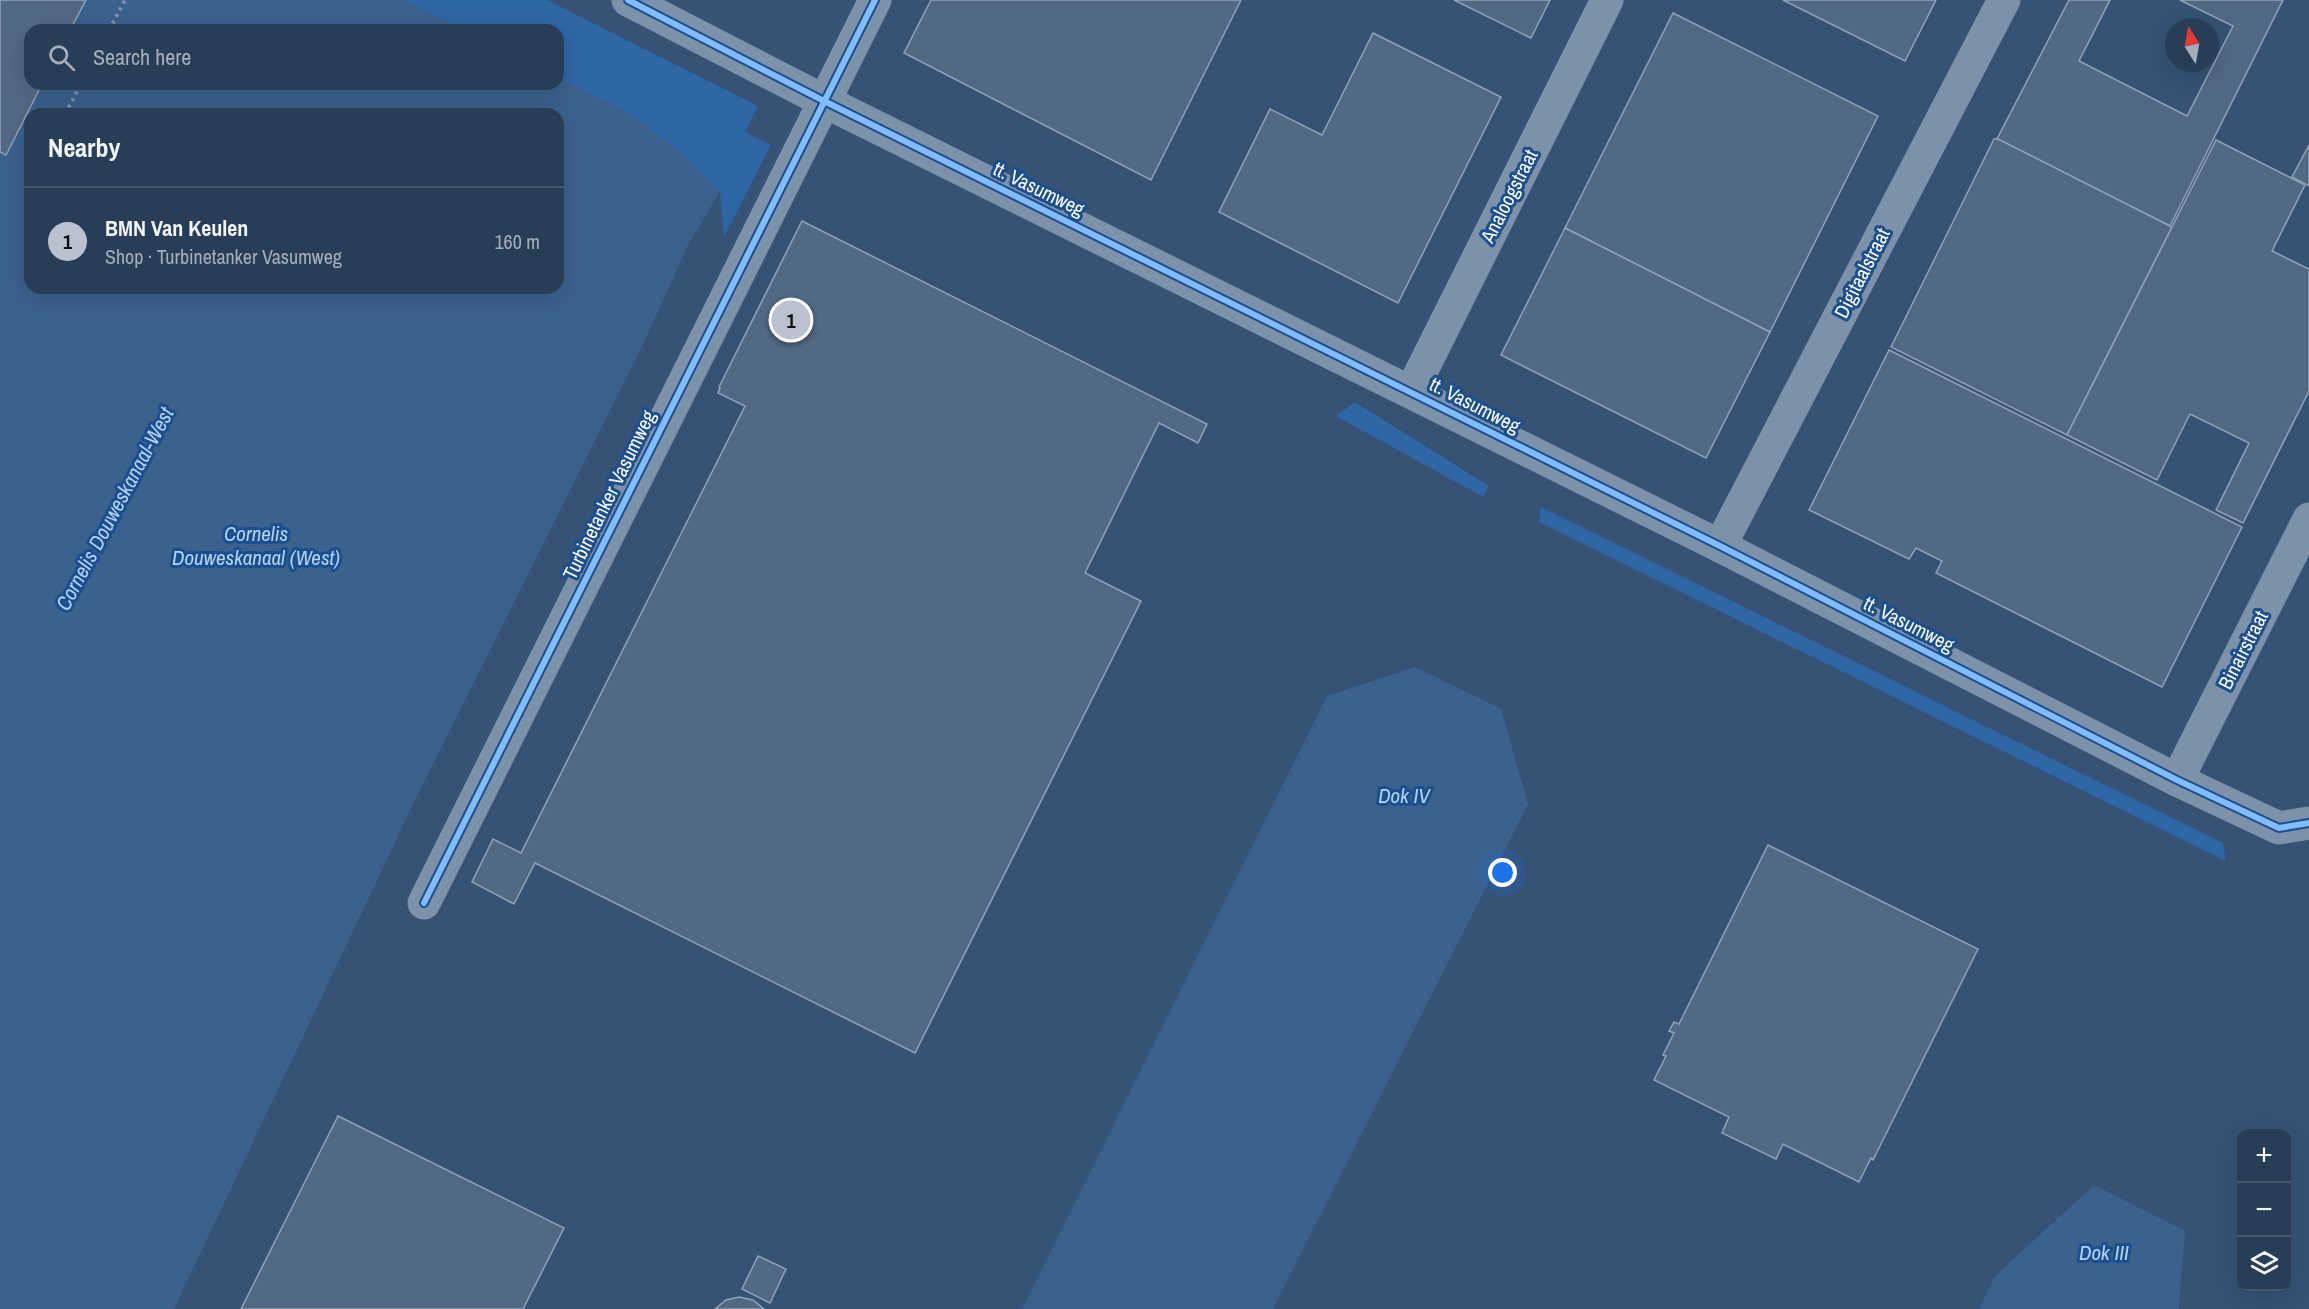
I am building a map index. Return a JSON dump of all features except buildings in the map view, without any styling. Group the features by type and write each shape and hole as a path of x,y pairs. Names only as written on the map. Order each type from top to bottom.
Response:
{"street":[{"name":"tt. Vasumweg","path":"628,0 824,101 1720,546 2177,780 2279,828 2309,823"},
{"name":"Turbinetanker Vasumweg","path":"424,903 875,0"},
{"name":"Analoogstraat","path":"1411,392 1607,0"},
{"name":"Digitaalstraat","path":"1720,546 2004,0"},
{"name":"Binairstraat","path":"2177,780 2309,519"}],"path":[{"path":"112,24 125,0"},
{"path":"68,108 78,90"}],"shaded area":[{"path":"403,0 547,0 758,106 745,132 771,145 724,237 720,192 564,81 564,24 451,24"},
{"path":"1355,402 1489,486 1483,497 1336,416"},
{"path":"1541,507 2223,843 2226,861 1539,522"}],"water":[{"name":"Cornelis Douweskanaal (West)","path":"0,0 404,0 452,24 24,24 24,90 564,90 564,80 628,112 682,153 720,192 688,245 641,349 417,796 174,1309 0,1309"},
{"name":"Dok IV","path":"1415,667 1501,709 1528,804 1273,1309 1022,1309 1327,696"},
{"name":"Dok III","path":"2094,1185 2185,1231 2179,1309 1979,1309 1995,1276"}],"cycle path":[{"path":"628,0 824,101 1720,546 2177,780 2279,828 2309,823"},
{"path":"424,903 875,0"}],"place":[{"name":"BMN Van Keulen","path":"791,320"}],"water label":[{"name":"Cornelis Douweskanaal-West","path":"115,509"}]}
